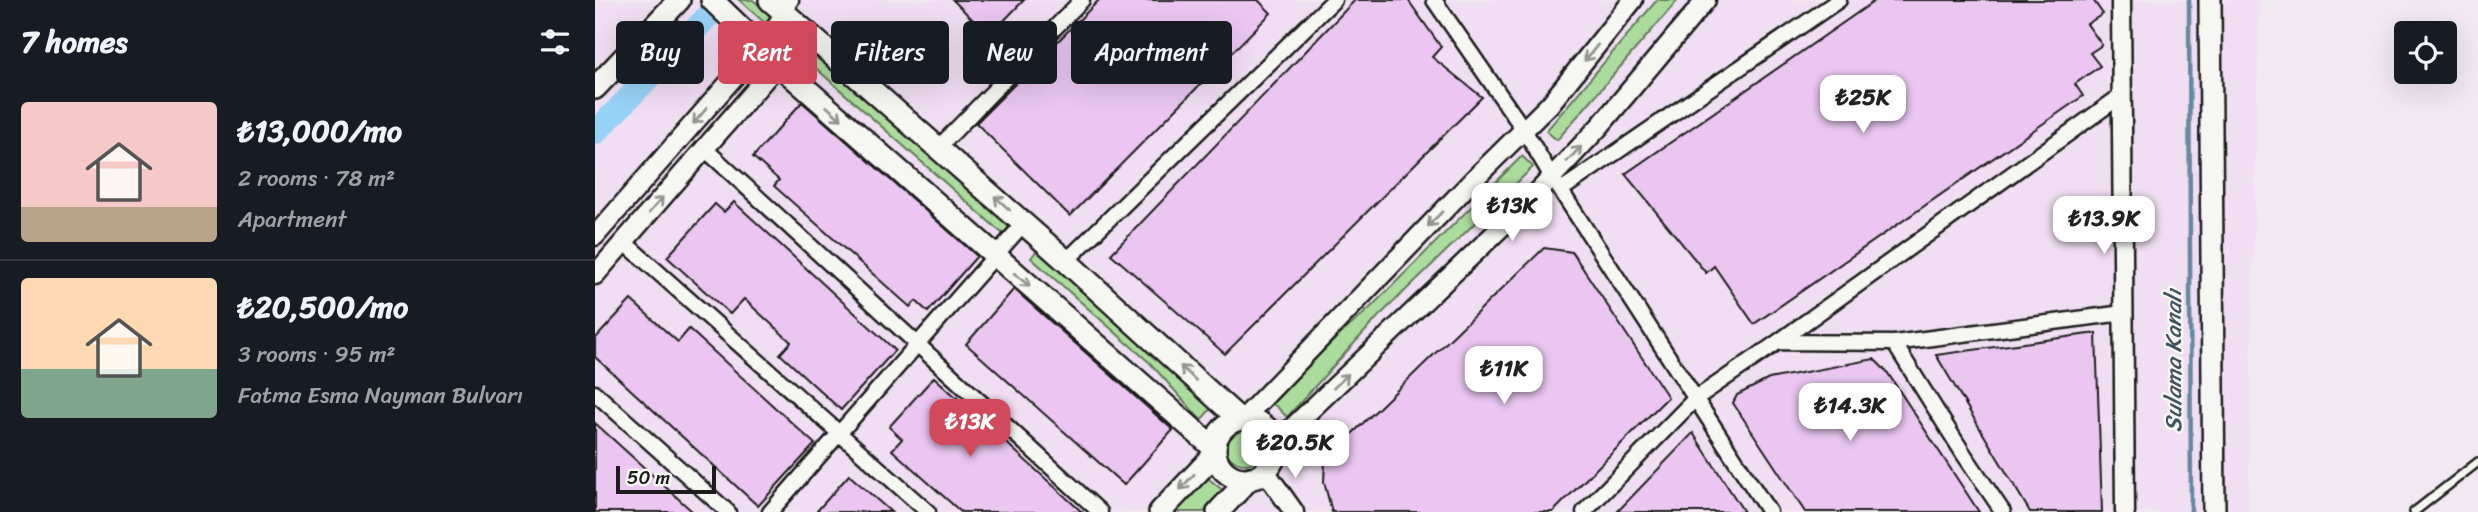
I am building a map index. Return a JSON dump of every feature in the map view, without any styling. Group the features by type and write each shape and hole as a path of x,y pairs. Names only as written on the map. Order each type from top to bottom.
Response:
{"main road":[{"path":"595,88 680,0"},
{"path":"712,0 734,21"},
{"path":"2210,0 2214,512"},
{"path":"781,4 1241,419 1261,423 1268,429 1275,445 1271,463 1219,512"},
{"path":"801,84 1215,451 1218,463 1232,476 1258,474"},
{"path":"1160,512 1215,451 1221,429 1241,419"}],"street":[{"path":"939,147 1082,0"},
{"path":"1066,261 1334,0"},
{"path":"1434,0 1524,130 1556,184 1769,512"},
{"path":"1241,419 1550,104 1633,0"},
{"path":"1556,184 1599,127 1706,0"},
{"path":"1275,445 1556,184 1839,0"},
{"path":"2121,0 2125,512"},
{"path":"773,21 781,4"},
{"path":"595,236 728,84"},
{"path":"595,275 761,84"},
{"path":"1584,512 1695,399 2122,95"},
{"path":"705,149 1100,512"},
{"path":"770,512 1024,223"},
{"path":"624,242 927,512"},
{"path":"1778,342 1894,343 2123,313"},
{"path":"1894,343 2003,512"},
{"path":"595,393 728,512"},
{"path":"1258,474 1294,512"}],"lane":[{"path":"2414,512 2478,462"}],"shaded area":[{"path":"595,0 2259,0 2248,512 595,512"}],"green space":[{"path":"739,0 753,0 777,21 763,21"},
{"path":"1657,0 1678,0 1557,140 1546,131"},
{"path":"817,56 831,69 831,82 817,69"},
{"path":"834,84 849,84 1010,226 1003,234"},
{"path":"1522,156 1533,167 1378,317 1287,417 1267,400 1370,308"},
{"path":"1037,250 1125,329 1217,402 1201,420 1150,363 1031,258"},
{"path":"1245,424 1259,430 1265,444 1259,458 1245,464 1231,458 1225,444 1231,430"},
{"path":"1204,475 1225,492 1204,512 1175,512"}],"building":[{"path":"953,0 1024,0 1004,21 974,21"},
{"path":"1099,0 1258,0 1271,13 1232,52 1232,21 1078,21"},
{"path":"1355,0 1408,0 1441,47 1432,57 1482,97 1225,354 1111,254"},
{"path":"1876,0 2093,0 2103,14 2087,24 2102,45 2090,53 2100,66 2075,84 2083,96 1754,324 1714,266 1706,273 1625,174"},
{"path":"1071,28 1071,84 1201,84 1070,216 976,123 1015,84 1057,84 1057,42"},
{"path":"802,102 977,256 928,312 916,301 910,307 774,186 779,180 753,157"},
{"path":"734,202 895,350 841,410 780,354 791,342 744,299 730,314 667,257 715,204 724,212"},
{"path":"1544,248 1572,252 1668,397 1553,512 1332,512 1324,482 1325,460"},
{"path":"1014,289 1173,430 1124,485 966,344"},
{"path":"631,300 678,342 689,329 815,444 758,506 595,357 595,339"},
{"path":"2096,333 2102,512 2030,512 1936,355"},
{"path":"1874,359 1887,372 1979,512 1805,512 1733,403 1737,395 1769,379"},
{"path":"934,377 1082,512 961,512 892,450 902,439 889,427"},
{"path":"595,423 616,442 693,512 595,512"},
{"path":"1693,433 1744,512 1617,512"},
{"path":"849,475 891,512 816,512"}],"waterway":[{"name":"Sulama Kanalı","path":"2189,0 2191,512"},
{"path":"595,133 710,14"}]}
